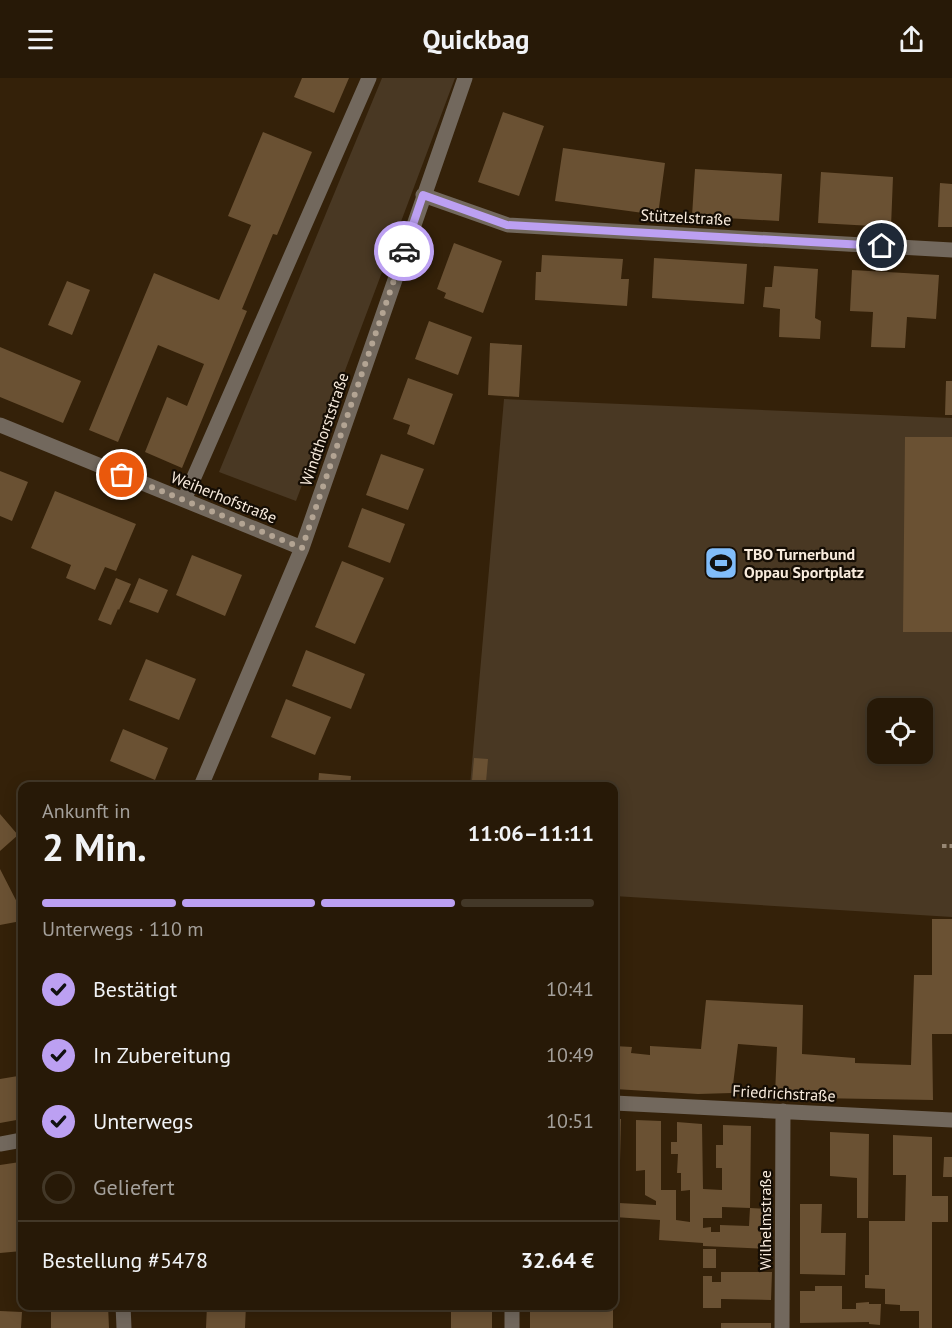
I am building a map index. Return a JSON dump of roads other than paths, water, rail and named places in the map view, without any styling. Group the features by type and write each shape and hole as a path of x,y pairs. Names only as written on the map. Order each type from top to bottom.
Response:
{"street":[{"path":"184,500 369,78"},
{"name":"Windthorststraße","path":"203,782 302,548 465,78"},
{"name":"Stützelstraße","path":"423,195 507,225 952,250"},
{"name":"Weiherhofstraße","path":"0,425 302,548"},
{"name":"Friedrichstraße","path":"618,1104 952,1120"},
{"name":"Wilhelmstraße","path":"782,1328 783,1111"},
{"path":"0,1144 18,1141"},
{"path":"123,1310 124,1328"},
{"path":"512,1310 512,1328"}],"place":[{"name":"TBO Turnerbund Oppau Sportplatz","path":"721,563"}]}
